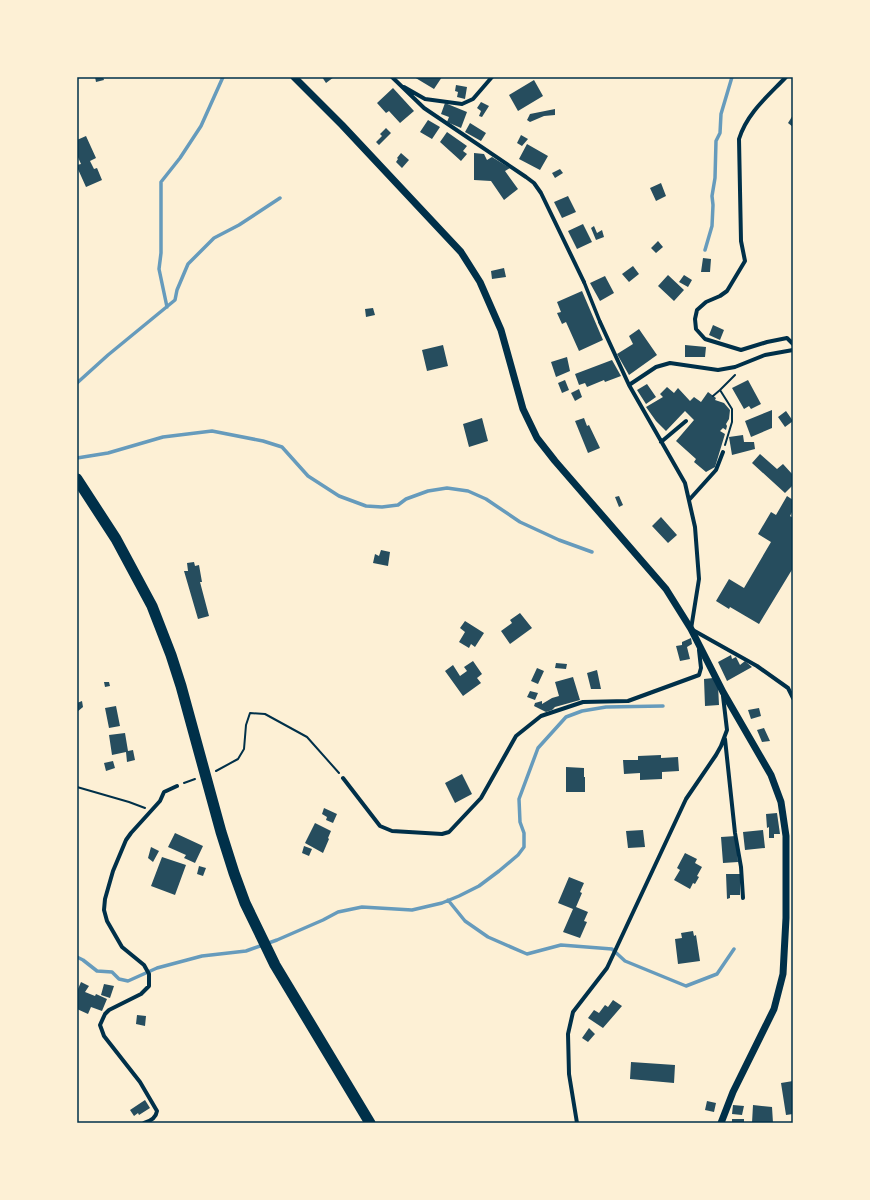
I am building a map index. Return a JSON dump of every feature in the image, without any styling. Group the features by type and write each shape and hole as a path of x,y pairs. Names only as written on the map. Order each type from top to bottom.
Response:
{"highway":[{"path":"77,479 116,539 152,606 181,686 234,873 245,903 275,965 370,1123"}],"street":[{"path":"294,77 342,125 461,252 480,282 501,330 523,409 537,438 555,461 666,589 686,619 723,692 771,775 781,802 786,836 786,918 783,974 774,1009 733,1092 721,1123"},
{"path":"392,77 424,108 507,162 534,183 540,193 584,282 600,322 629,385 685,483 695,527 698,579 692,630"},
{"path":"398,83 425,99 462,104 473,99 492,77"},
{"path":"786,77 757,107 743,128 739,139 741,241 745,261 727,291 706,302 697,310 695,319 696,329 705,339 741,350 787,338 793,344"},
{"path":"629,385 656,367 670,363 718,370 735,367 765,355 793,350"},
{"path":"661,442 686,420"},
{"path":"689,500 716,470 723,452"},
{"path":"692,630 757,666 788,688 793,698"},
{"path":"343,778 380,826 392,831 442,834 449,832 481,798 516,736 541,716 583,702 628,702 699,675 701,668 698,643"},
{"path":"576,1123 570,1074 568,1034 573,1012 607,968 686,799 716,755 727,730 723,692"},
{"path":"724,737 741,866 743,898"},
{"path":"144,1123 153,1119 156,1115 156,1111 140,1082 104,1036 100,1025 105,1014 141,994 148,986 149,974 144,965 122,947 110,927 104,910 105,899 126,840 160,801 164,792 177,786"}],"path":[{"path":"713,396 738,372 735,367"},
{"path":"720,390 732,410 732,422 723,452"},
{"path":"210,773 238,759 244,749 246,725 250,713 265,714 307,737 343,778"},
{"path":"177,786 197,778"},
{"path":"77,787 129,802 151,811"}],"building":[{"path":"95,77 103,77 104,80 96,82"},
{"path":"322,77 334,77 326,83"},
{"path":"414,77 442,77 434,89"},
{"path":"534,80 543,96 518,111 509,95"},
{"path":"456,85 467,87 465,99 457,97 458,92 455,91"},
{"path":"393,88 414,111 400,123 389,111 386,113 377,103"},
{"path":"481,102 489,106 482,117 479,116 481,111 477,108"},
{"path":"445,103 467,112 461,128 447,122 449,117 441,114"},
{"path":"555,109 555,115 544,116 530,122 527,120 530,114"},
{"path":"793,115 793,127 788,123"},
{"path":"428,120 440,127 432,139 420,132"},
{"path":"470,123 486,133 481,141 465,132"},
{"path":"386,128 391,133 379,145 376,142 382,136 380,134"},
{"path":"447,132 467,146 463,151 467,154 461,161 440,142"},
{"path":"521,135 528,139 522,146 517,143"},
{"path":"86,136 96,158 90,161 94,169 97,168 102,180 86,187 77,167 77,165 81,164 77,155 77,140"},
{"path":"527,144 548,156 540,170 519,159"},
{"path":"401,153 409,160 402,168 396,162"},
{"path":"474,153 484,154 487,160 492,157 510,168 505,171 518,189 504,200 491,181 474,180"},
{"path":"560,169 563,173 555,178 552,173"},
{"path":"661,183 666,196 656,201 650,188"},
{"path":"568,196 576,212 562,218 554,202"},
{"path":"583,224 592,242 577,249 568,231"},
{"path":"594,226 597,233 602,230 604,237 596,240 591,228"},
{"path":"658,241 663,247 656,253 651,248"},
{"path":"703,258 711,259 710,272 701,272"},
{"path":"633,266 639,274 629,282 622,274"},
{"path":"504,268 506,277 492,279 491,271"},
{"path":"668,275 684,290 674,301 658,286"},
{"path":"684,275 692,280 688,287 679,282"},
{"path":"605,276 614,293 600,301 590,283"},
{"path":"582,291 603,340 579,351 566,322 562,324 557,313 561,312 557,302"},
{"path":"373,308 375,315 366,317 365,309"},
{"path":"713,325 724,330 720,340 709,335"},
{"path":"639,329 657,355 629,375 617,354 633,344 629,336"},
{"path":"443,345 448,366 427,371 422,350"},
{"path":"685,345 706,347 705,357 685,357"},
{"path":"567,357 570,371 556,377 551,362"},
{"path":"612,360 621,376 605,382 604,380 587,387 585,383 579,385 575,374"},
{"path":"565,380 569,390 562,393 558,383"},
{"path":"748,380 761,404 751,409 749,406 744,409 732,388"},
{"path":"647,384 656,397 646,404 637,390"},
{"path":"667,387 674,393 678,388 690,401 694,397 701,402 708,392 716,398 715,400 724,403 730,410 726,430 723,428 720,431 725,434 715,467 706,472 694,462 696,459 676,441 694,420 685,411 666,431 656,421 646,407 663,397 660,394"},
{"path":"579,389 582,397 575,401 571,393"},
{"path":"772,410 772,428 751,437 745,421"},
{"path":"786,411 793,421 785,427 778,417"},
{"path":"482,418 488,441 469,447 463,424"},
{"path":"584,418 600,448 588,453 575,421"},
{"path":"743,435 744,442 754,442 755,449 732,455 729,437"},
{"path":"760,454 777,469 783,464 793,475 793,485 785,493 752,463"},
{"path":"619,496 623,505 619,507 615,497"},
{"path":"787,496 793,500 793,510 790,516 793,518 793,568 759,624 730,607 729,609 716,601 729,579 744,588 771,542 758,534 771,512 776,515"},
{"path":"661,517 677,535 668,543 652,526"},
{"path":"381,550 390,552 388,566 373,563 375,554 379,556"},
{"path":"194,562 195,566 199,565 202,582 200,582 209,616 198,619 184,571 188,571 187,563"},
{"path":"520,613 532,628 510,644 501,631 512,623 510,620"},
{"path":"465,621 484,633 475,647 471,644 469,648 459,642 465,632 460,628"},
{"path":"691,638 692,644 687,647 690,659 680,661 676,646 682,645 682,642"},
{"path":"731,655 732,659 736,657 740,665 745,661 752,667 727,681 718,662"},
{"path":"473,661 482,674 477,678 481,683 463,696 445,671 453,665 460,676 467,671 464,667"},
{"path":"556,663 567,664 566,669 555,668"},
{"path":"537,668 544,671 538,684 531,681"},
{"path":"597,670 601,689 591,689 587,673"},
{"path":"573,677 580,700 555,707 546,712 534,706 535,703 542,701 542,704 559,696 555,682"},
{"path":"713,678 718,685 719,705 705,706 704,679"},
{"path":"104,682 109,682 110,686 105,687"},
{"path":"530,691 538,693 535,700 527,697"},
{"path":"82,701 83,707 77,712 77,703"},
{"path":"116,706 120,726 109,728 105,708"},
{"path":"759,708 761,716 751,719 748,710"},
{"path":"764,728 770,741 762,742 757,730"},
{"path":"125,733 128,751 133,750 135,760 127,762 126,752 112,755 109,735"},
{"path":"661,755 661,758 678,757 679,771 662,772 662,779 640,780 640,773 624,774 623,760 638,760 638,756"},
{"path":"113,761 115,768 106,771 104,763"},
{"path":"566,767 584,768 585,792 566,792"},
{"path":"462,774 472,794 455,803 445,783"},
{"path":"324,808 337,814 333,823 326,820 327,817 322,814"},
{"path":"777,813 780,834 774,834 774,838 769,838 769,827 767,828 766,814"},
{"path":"315,823 331,831 323,853 305,843"},
{"path":"643,830 645,847 628,848 626,831"},
{"path":"763,830 765,848 745,850 743,832"},
{"path":"175,833 203,846 195,863 184,858 186,855 168,847"},
{"path":"736,836 738,862 723,863 721,837"},
{"path":"304,846 312,849 309,856 302,853"},
{"path":"151,847 159,851 153,862 148,858"},
{"path":"685,853 697,859 695,863 702,867 697,876 699,877 690,889 674,880 680,870 677,868"},
{"path":"162,857 186,865 175,895 151,886"},
{"path":"199,866 206,868 203,876 197,874"},
{"path":"726,874 740,874 740,895 730,895 730,898 727,899"},
{"path":"569,877 584,883 580,892 582,893 576,907 588,912 584,921 587,922 580,938 563,932 573,909 558,903"},
{"path":"693,931 694,936 696,935 700,961 678,964 675,939 682,938 681,933"},
{"path":"81,982 89,986 85,992 95,996 96,994 107,999 102,1011 91,1007 88,1014 77,1009 77,988 78,989"},
{"path":"104,984 114,986 110,998 101,995"},
{"path":"613,1000 622,1006 603,1028 588,1018 594,1010 599,1013 605,1005 608,1007"},
{"path":"137,1015 146,1016 145,1026 136,1024"},
{"path":"589,1028 595,1034 588,1042 582,1038"},
{"path":"631,1062 675,1065 674,1083 630,1079"},
{"path":"793,1081 793,1114 786,1115 781,1083"},
{"path":"145,1100 150,1108 139,1115 138,1113 134,1116 130,1110"},
{"path":"707,1101 716,1103 714,1112 705,1110"},
{"path":"733,1105 744,1106 742,1115 732,1114"},
{"path":"753,1105 772,1107 773,1123 752,1123"},
{"path":"732,1119 744,1119 744,1123 732,1123"}],"waterway":[{"path":"167,307 159,269 161,253 161,182 180,158 201,126 223,77"},
{"path":"705,250 712,226 712,196 715,178 716,141 720,133 721,114 732,77"},
{"path":"77,383 108,355 175,300 177,290 188,264 214,238 239,225 280,198"},
{"path":"77,458 108,453 163,437 212,431 263,441 282,447 308,476 339,496 366,506 382,507 398,505 406,499 428,491 447,488 468,491 486,499 520,522 559,540 592,552"},
{"path":"77,957 97,971 112,972 119,979 128,981 157,968 202,956 246,951 277,940 338,912 362,907 412,910 442,903 459,896 479,886 499,871 518,855 524,847 524,833 520,822 519,799 538,748 566,717 582,711 606,707 663,706"},
{"path":"448,900 465,921 488,937 527,954 561,945 612,949 625,961 686,986 717,974 734,949"}]}
